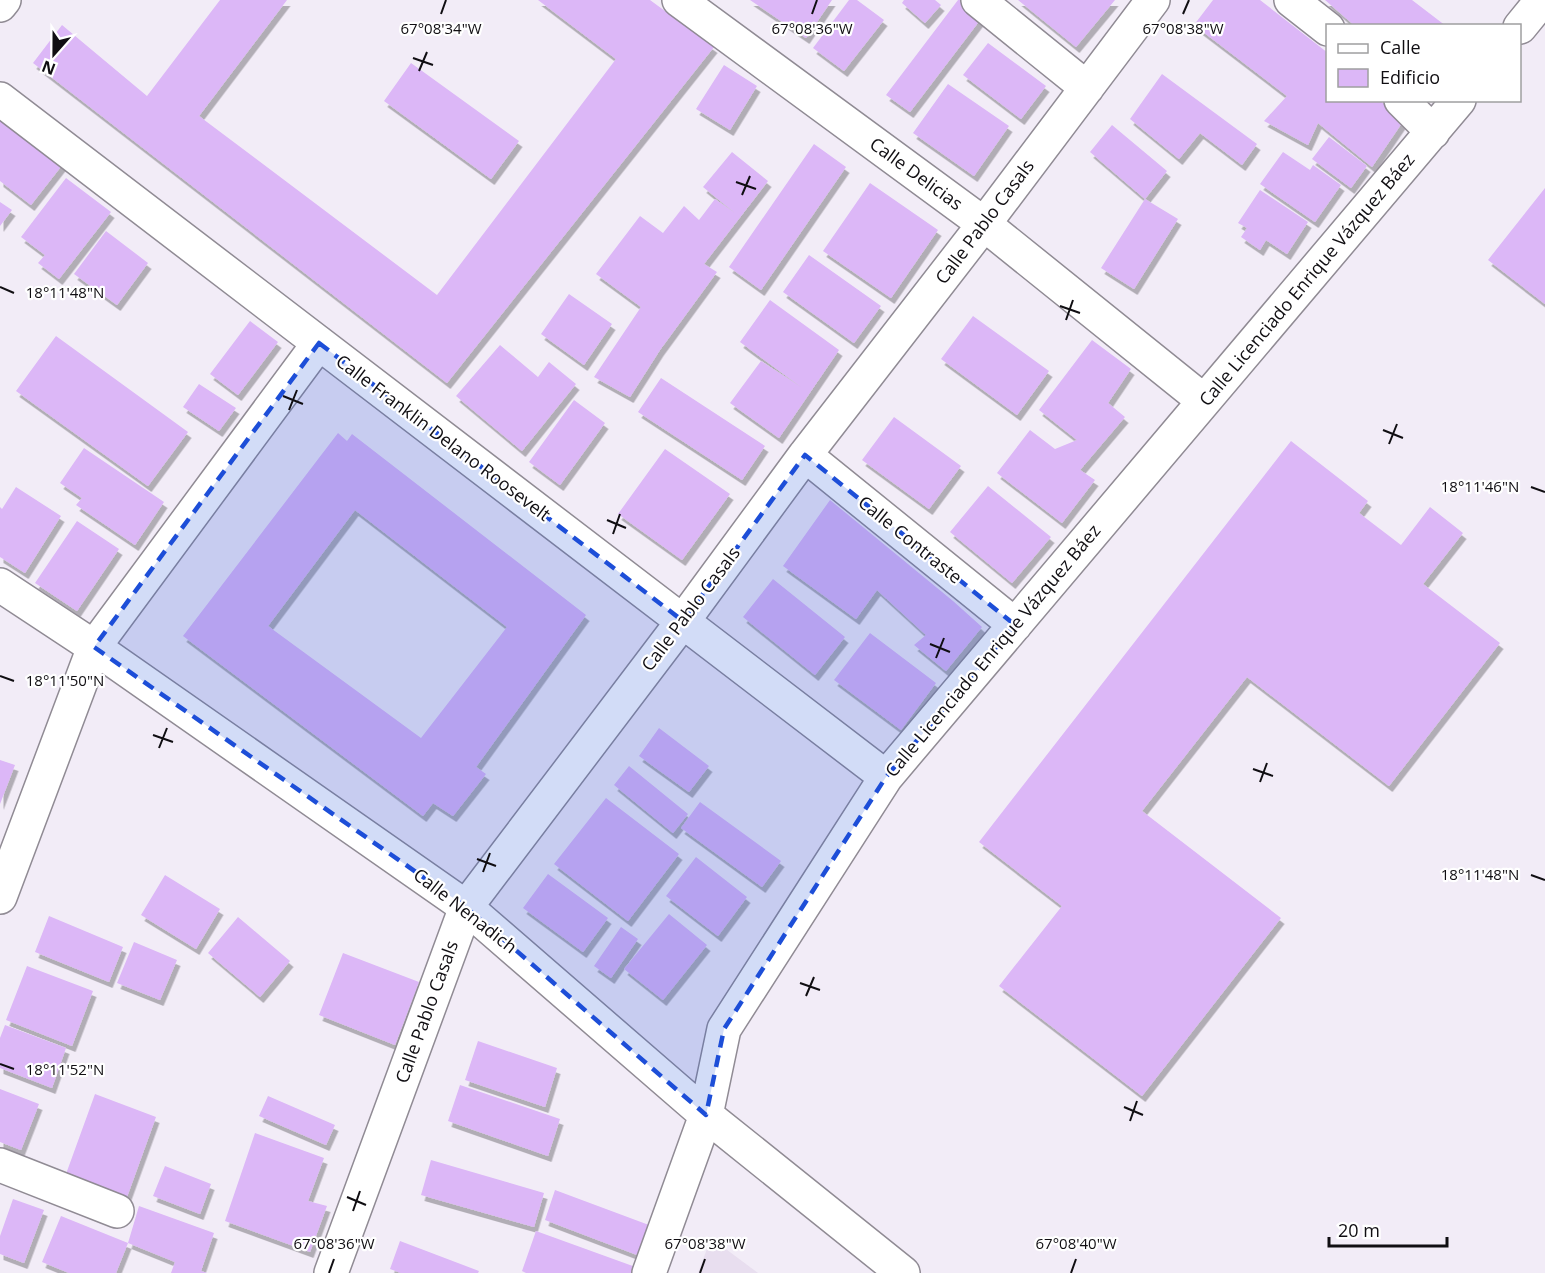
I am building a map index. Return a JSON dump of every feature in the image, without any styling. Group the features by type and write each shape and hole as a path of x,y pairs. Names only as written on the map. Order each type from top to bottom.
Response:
{"street":[{"path":"0,5 4,0"},
{"name":"Calle Delicias","path":"679,0 984,224 1204,401"},
{"path":"978,0 1087,88"},
{"name":"Calle Pablo Casals","path":"331,1273 466,907 683,621 805,455 984,224 1153,0"},
{"path":"1291,0 1326,27"},
{"path":"1521,26 1542,0"},
{"name":"Calle Franklin Delano Roosevelt","path":"0,99 886,777"},
{"path":"1403,102 1433,132"},
{"name":"Calle Licenciado Enrique Vázquez Báez","path":"648,1273 706,1115 724,1029 886,777 1456,102"},
{"path":"0,897 94,648 319,343"},
{"name":"Calle Contraste","path":"805,455 1015,626"},
{"name":"Calle Nenadich","path":"0,585 466,907 706,1115 903,1273"},
{"path":"0,1165 117,1211"}],"highlighted area":[{"path":"319,343 683,621 805,455 1015,625 886,777 724,1029 706,1115 466,907 94,647"}],"shaded area":[{"path":"711,1238 758,1273 698,1273"}],"building":[{"path":"220,0 287,0 199,116 437,295 616,59 538,0 650,0 714,47 447,383 33,63 62,25 147,96"},
{"path":"750,0 832,0 806,38"},
{"path":"849,0 857,0 884,20 844,71 813,48"},
{"path":"904,0 935,0 941,5 925,23 902,3"},
{"path":"958,0 973,0 987,11 910,112 886,95"},
{"path":"1018,0 1115,0 1076,47"},
{"path":"1213,0 1260,0 1326,51 1326,102 1382,102 1402,123 1372,167 1318,123 1308,145 1264,121 1287,96 1194,25"},
{"path":"1325,0 1412,0 1443,24 1353,24"},
{"path":"988,43 1046,86 1021,119 963,75"},
{"path":"411,63 519,141 491,179 384,101"},
{"path":"724,65 757,86 730,130 696,109"},
{"path":"1162,74 1257,144 1242,165 1200,133 1179,159 1130,119"},
{"path":"948,84 1009,126 974,176 913,133"},
{"path":"0,114 63,164 31,205 0,181"},
{"path":"1112,125 1167,171 1145,199 1090,152"},
{"path":"1329,137 1367,166 1351,188 1312,159"},
{"path":"814,144 846,167 761,290 729,267"},
{"path":"732,152 768,181 704,264 717,272 660,350 630,397 594,377 641,307 596,274 640,216 663,233 684,206 699,220 715,199 735,213 703,187"},
{"path":"1283,152 1310,170 1313,165 1341,185 1315,222 1260,184"},
{"path":"66,178 111,212 59,279 38,263 45,255 21,237"},
{"path":"870,183 938,230 891,298 823,251"},
{"path":"1545,188 1545,304 1488,260"},
{"path":"1260,190 1308,222 1287,254 1266,240 1260,250 1241,237 1247,228 1238,223"},
{"path":"1145,199 1178,219 1134,289 1101,268"},
{"path":"0,202 12,210 0,226"},
{"path":"106,231 148,263 117,305 74,274"},
{"path":"809,255 881,306 854,343 783,292"},
{"path":"569,294 612,324 584,365 541,334"},
{"path":"770,300 839,350 779,438 730,403 761,361 801,387 740,342"},
{"path":"973,316 1049,371 1017,415 941,359"},
{"path":"250,321 278,342 238,395 210,374"},
{"path":"56,336 188,432 148,486 16,391"},
{"path":"1092,340 1131,369 1108,403 1125,417 1080,470 1095,480 1062,523 997,473 1030,430 1055,449 1077,440 1039,410"},
{"path":"500,345 538,377 549,362 576,384 522,451 456,396"},
{"path":"661,378 765,446 742,480 638,412"},
{"path":"199,384 236,408 219,431 183,407"},
{"path":"574,400 605,423 560,485 529,462"},
{"path":"894,417 961,466 929,509 862,460"},
{"path":"338,433 347,441 352,434 586,615 476,767 486,774 453,816 433,803 423,816 183,636","holes":["355,510 507,627 421,738 268,626"]},
{"path":"1291,441 1368,501 1359,513 1401,545 1430,507 1463,533 1423,584 1500,643 1389,786 1247,677 1142,811 1281,918 1142,1096 999,986 1062,906 979,842"},
{"path":"84,448 164,502 135,545 76,505 82,498 60,483"},
{"path":"665,449 730,494 682,560 618,514"},
{"path":"988,486 1051,537 1012,583 950,532"},
{"path":"16,487 61,516 25,573 0,557 0,507 2,509"},
{"path":"830,500 982,627 946,671 914,645 926,635 877,590 856,619 783,566"},
{"path":"77,521 119,549 77,611 35,583"},
{"path":"773,579 845,637 815,675 743,617"},
{"path":"870,633 936,683 901,730 834,680"},
{"path":"659,728 709,766 689,792 639,756"},
{"path":"0,760 15,765 0,804"},
{"path":"629,766 688,814 673,833 614,785"},
{"path":"606,798 679,854 628,921 554,864"},
{"path":"700,802 781,861 762,887 681,828"},
{"path":"696,857 747,897 718,936 666,896"},
{"path":"548,874 608,918 583,952 523,908"},
{"path":"165,875 220,909 196,949 141,915"},
{"path":"669,914 707,945 663,1000 624,969"},
{"path":"49,916 123,947 109,982 35,952"},
{"path":"238,917 290,961 260,997 208,953"},
{"path":"621,927 638,939 611,978 594,966"},
{"path":"134,942 177,960 160,1000 117,983"},
{"path":"343,953 419,982 395,1045 319,1015"},
{"path":"27,966 93,991 72,1046 6,1020"},
{"path":"5,1025 66,1048 52,1088 0,1068 0,1038"},
{"path":"478,1041 557,1068 545,1107 465,1080"},
{"path":"460,1085 560,1119 548,1156 448,1121"},
{"path":"0,1089 39,1104 21,1150 0,1142"},
{"path":"95,1094 156,1117 127,1197 66,1174"},
{"path":"268,1096 335,1125 326,1145 259,1116"},
{"path":"255,1133 324,1158 308,1201 327,1206 310,1252 225,1221"},
{"path":"431,1160 544,1193 534,1227 421,1195"},
{"path":"165,1166 211,1184 200,1214 153,1196"},
{"path":"555,1190 657,1228 645,1258 545,1220"},
{"path":"13,1199 44,1210 24,1263 0,1254 0,1236"},
{"path":"139,1206 214,1233 201,1271 207,1273 171,1273 175,1262 128,1243"},
{"path":"61,1216 128,1243 116,1273 69,1273 42,1262"},
{"path":"536,1231 641,1269 639,1273 526,1273 522,1271"},
{"path":"400,1241 479,1271 478,1273 401,1273 390,1269"}]}
